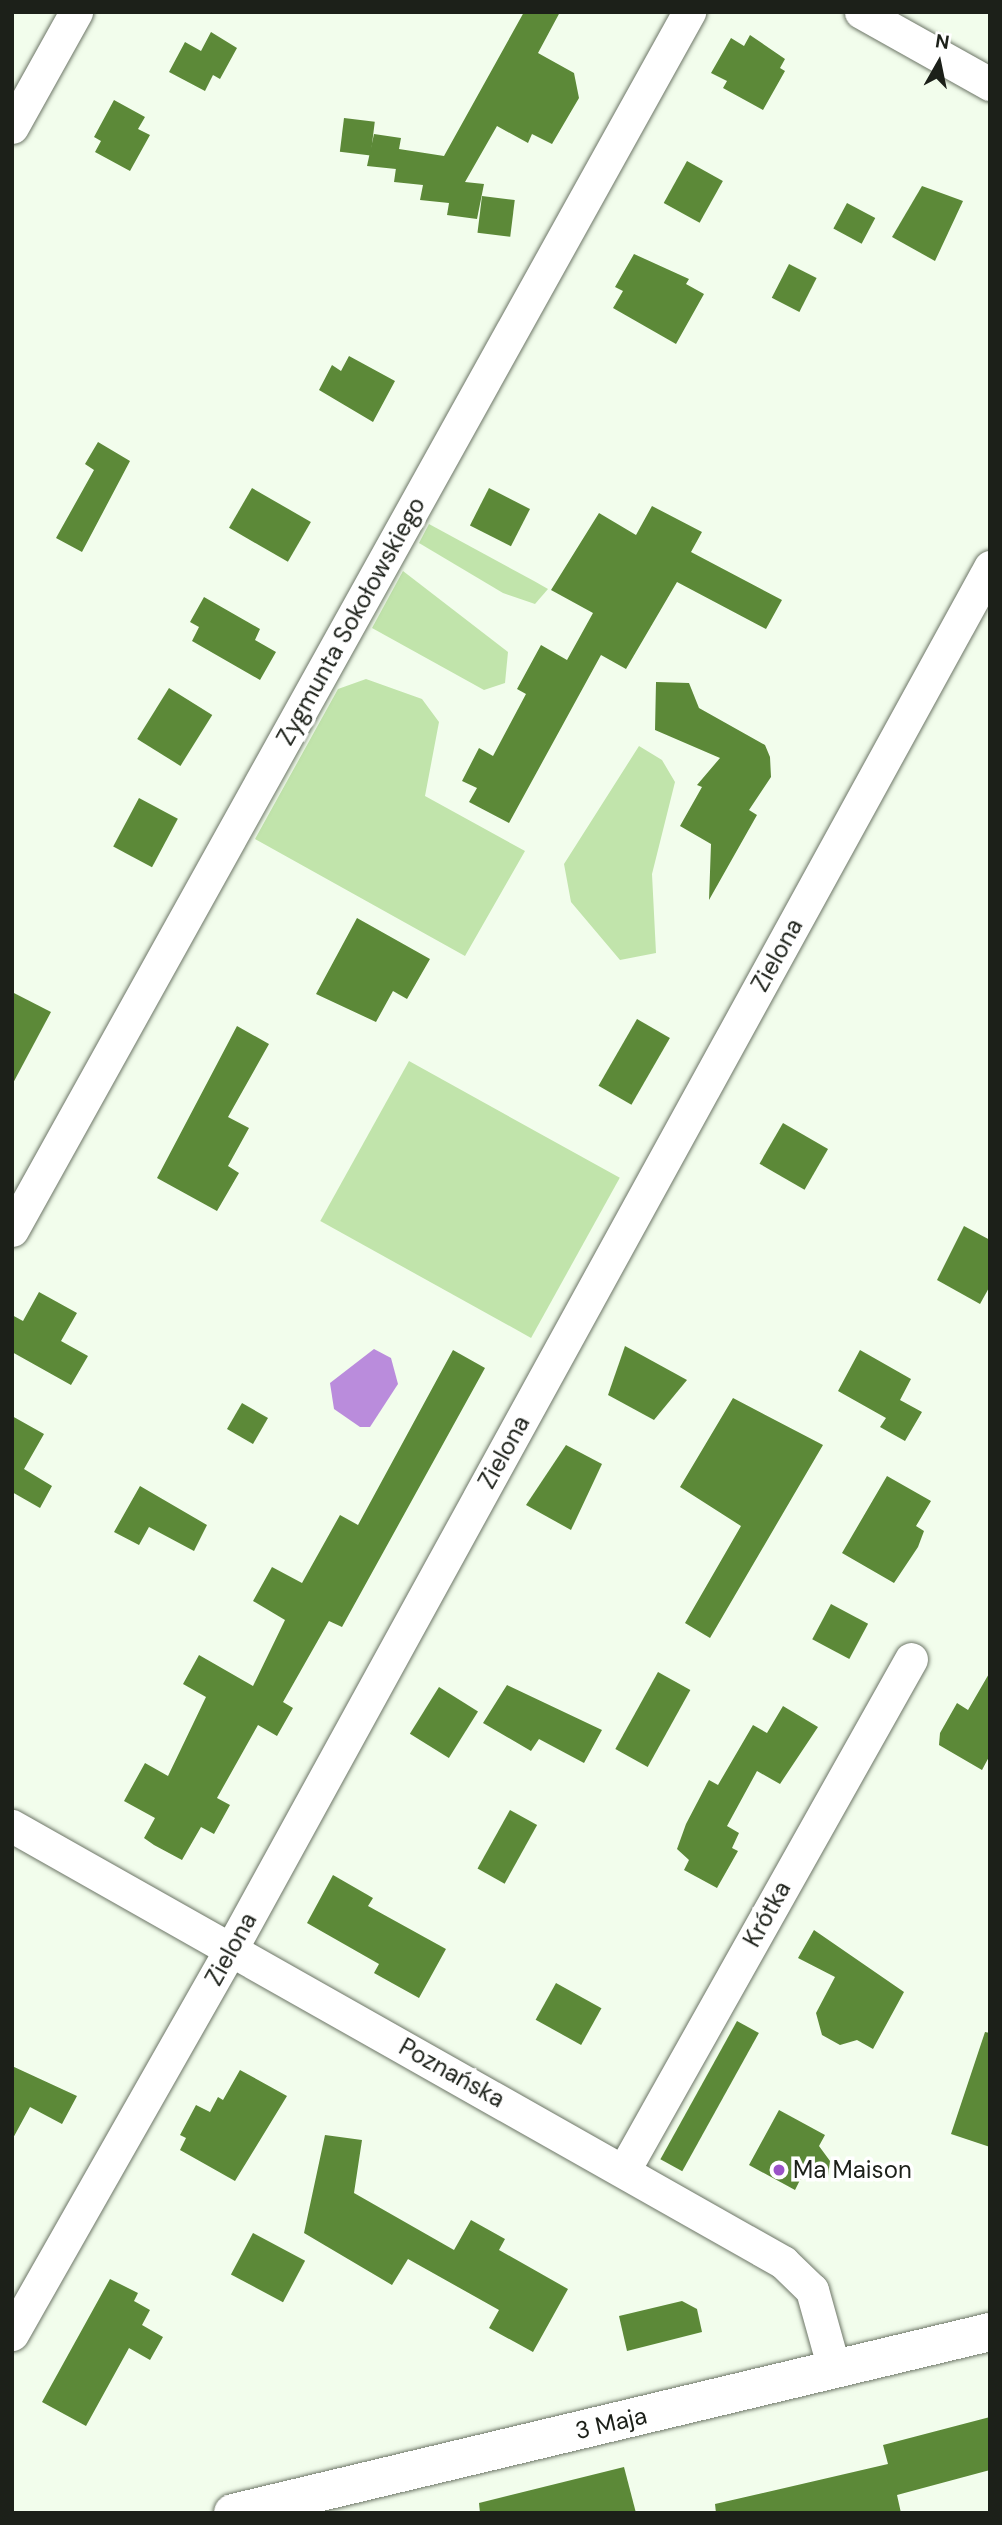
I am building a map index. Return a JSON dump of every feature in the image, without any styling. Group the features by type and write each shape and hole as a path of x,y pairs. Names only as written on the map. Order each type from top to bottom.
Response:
{"street":[{"path":"12,127 76,12"},
{"name":"Zygmunta Sokołowskiego","path":"12,1230 689,12"},
{"path":"861,12 990,84"},
{"name":"Zielona","path":"12,2334 231,1949 990,567"},
{"name":"Krótka","path":"624,2170 911,1659"},
{"name":"Poznańska","path":"12,1826 624,2170 803,2279 821,2311 834,2369"},
{"name":"3 Maja","path":"233,2513 990,2332"}],"green space":[{"path":"429,524 548,589 535,604 503,593 419,543"},
{"path":"403,571 508,652 505,683 484,690 372,628"},
{"path":"366,679 422,699 439,722 425,796 525,851 465,956 255,839 338,689"},
{"path":"639,746 662,760 675,782 652,874 656,953 620,960 571,902 564,864"},
{"path":"409,1061 620,1178 531,1338 320,1221"}],"shaded area":[{"path":"374,1349 391,1358 398,1384 370,1427 360,1427 334,1409 330,1383"}],"building":[{"path":"524,12 560,12 538,53 574,73 579,98 552,144 532,134 528,143 497,126 465,182 484,184 477,219 447,215 449,203 420,200 423,185 394,182 396,169 367,166 374,134 401,138 399,149 444,156"},
{"path":"211,32 237,48 220,79 213,75 205,91 169,72 185,42 201,51"},
{"path":"750,35 785,59 780,68 785,71 763,110 723,88 727,81 711,73 731,38 744,46"},
{"path":"114,100 145,117 138,129 150,135 130,171 95,152 101,141 94,137"},
{"path":"344,118 375,122 371,156 340,152"},
{"path":"687,161 723,181 700,223 664,203"},
{"path":"922,186 963,201 935,261 892,237"},
{"path":"482,196 515,200 510,237 477,233"},
{"path":"847,203 875,218 862,244 833,229"},
{"path":"634,254 689,279 686,284 704,294 676,344 613,308 623,291 615,287"},
{"path":"789,264 817,278 799,312 772,298"},
{"path":"349,356 395,381 373,422 319,390 332,365 341,371"},
{"path":"98,442 130,461 82,552 56,538 94,470 85,464"},
{"path":"252,488 311,522 288,562 229,528"},
{"path":"489,488 530,509 511,546 470,525"},
{"path":"652,506 702,532 691,552 782,600 766,629 677,582 626,669 601,655 509,823 469,802 477,788 462,781 479,748 493,756 526,694 517,689 541,645 567,660 593,613 551,590 599,513 636,535"},
{"path":"204,597 260,629 255,640 276,652 260,680 192,641 199,627 190,622"},
{"path":"656,682 689,683 699,708 765,745 770,757 771,777 749,810 757,815 709,900 711,844 680,826 702,787 697,785 720,758 655,730"},
{"path":"169,688 212,715 180,766 137,739"},
{"path":"139,798 178,819 152,867 113,847"},
{"path":"357,918 430,959 407,999 393,991 376,1022 316,994"},
{"path":"12,992 51,1012 12,1085"},
{"path":"637,1019 670,1038 631,1105 598,1086"},
{"path":"237,1026 269,1044 228,1117 249,1128 228,1166 239,1173 217,1211 157,1178"},
{"path":"783,1123 828,1149 805,1190 760,1164"},
{"path":"964,1226 990,1240 990,1286 980,1304 937,1280"},
{"path":"39,1292 77,1313 61,1341 88,1356 71,1385 12,1352 12,1315 23,1321"},
{"path":"625,1346 687,1380 654,1420 608,1395"},
{"path":"453,1350 485,1368 342,1627 329,1621 283,1702 293,1708 277,1736 258,1725 217,1798 230,1805 214,1834 201,1827 182,1860 154,1845 144,1838 155,1818 124,1801 145,1763 168,1776 206,1697 183,1684 199,1655 253,1686 285,1620 253,1601 272,1567 302,1583 340,1515 358,1525"},
{"path":"860,1350 911,1379 900,1400 922,1412 905,1441 880,1427 886,1418 838,1391"},
{"path":"733,1398 823,1445 710,1638 685,1623 741,1526 680,1487"},
{"path":"242,1403 268,1418 253,1444 227,1429"},
{"path":"12,1416 44,1434 24,1469 52,1486 40,1508 12,1492"},
{"path":"566,1445 602,1464 571,1530 526,1505"},
{"path":"887,1476 931,1501 916,1526 924,1531 918,1547 894,1583 842,1553"},
{"path":"140,1486 207,1525 194,1551 149,1527 139,1545 114,1532"},
{"path":"831,1604 868,1624 849,1659 812,1639"},
{"path":"658,1672 690,1690 648,1767 615,1749"},
{"path":"990,1672 990,1755 982,1770 939,1745 940,1733 957,1703 968,1710"},
{"path":"507,1685 602,1730 584,1763 539,1739 531,1751 483,1723"},
{"path":"439,1687 478,1711 449,1758 410,1734"},
{"path":"783,1706 818,1727 780,1784 757,1771 727,1826 739,1833 732,1848 738,1851 717,1888 684,1870 689,1860 677,1849 686,1824 709,1780 718,1785 753,1725 767,1733"},
{"path":"510,1810 537,1825 505,1884 478,1869"},
{"path":"333,1875 373,1898 368,1906 446,1949 419,1998 374,1973 379,1964 307,1923"},
{"path":"814,1930 904,1992 873,2049 857,2040 840,2045 822,2035 816,2013 835,1977 798,1958"},
{"path":"556,1983 601,2008 581,2045 536,2020"},
{"path":"737,2021 759,2033 682,2171 660,2159"},
{"path":"985,2032 990,2033 990,2147 951,2134"},
{"path":"12,2066 77,2096 62,2124 30,2107 12,2140"},
{"path":"240,2070 287,2096 235,2181 180,2150 186,2138 180,2135 196,2105 210,2112 218,2097 223,2100"},
{"path":"779,2110 825,2135 819,2146 830,2161 828,2176 801,2178 795,2190 749,2165"},
{"path":"325,2135 362,2140 354,2193 454,2250 471,2220 505,2239 499,2250 568,2289 533,2352 489,2328 499,2310 408,2259 392,2285 304,2233"},
{"path":"253,2233 305,2261 283,2302 231,2274"},
{"path":"110,2279 138,2293 134,2301 150,2310 142,2325 163,2337 150,2360 129,2348 86,2426 42,2402"},
{"path":"682,2301 697,2309 702,2332 627,2351 619,2316"},
{"path":"990,2417 990,2470 897,2495 901,2513 716,2513 715,2504 888,2464 883,2445"},
{"path":"624,2467 636,2513 480,2513 479,2503"}],"place":[{"name":"Ma Maison","path":"779,2170"}]}
